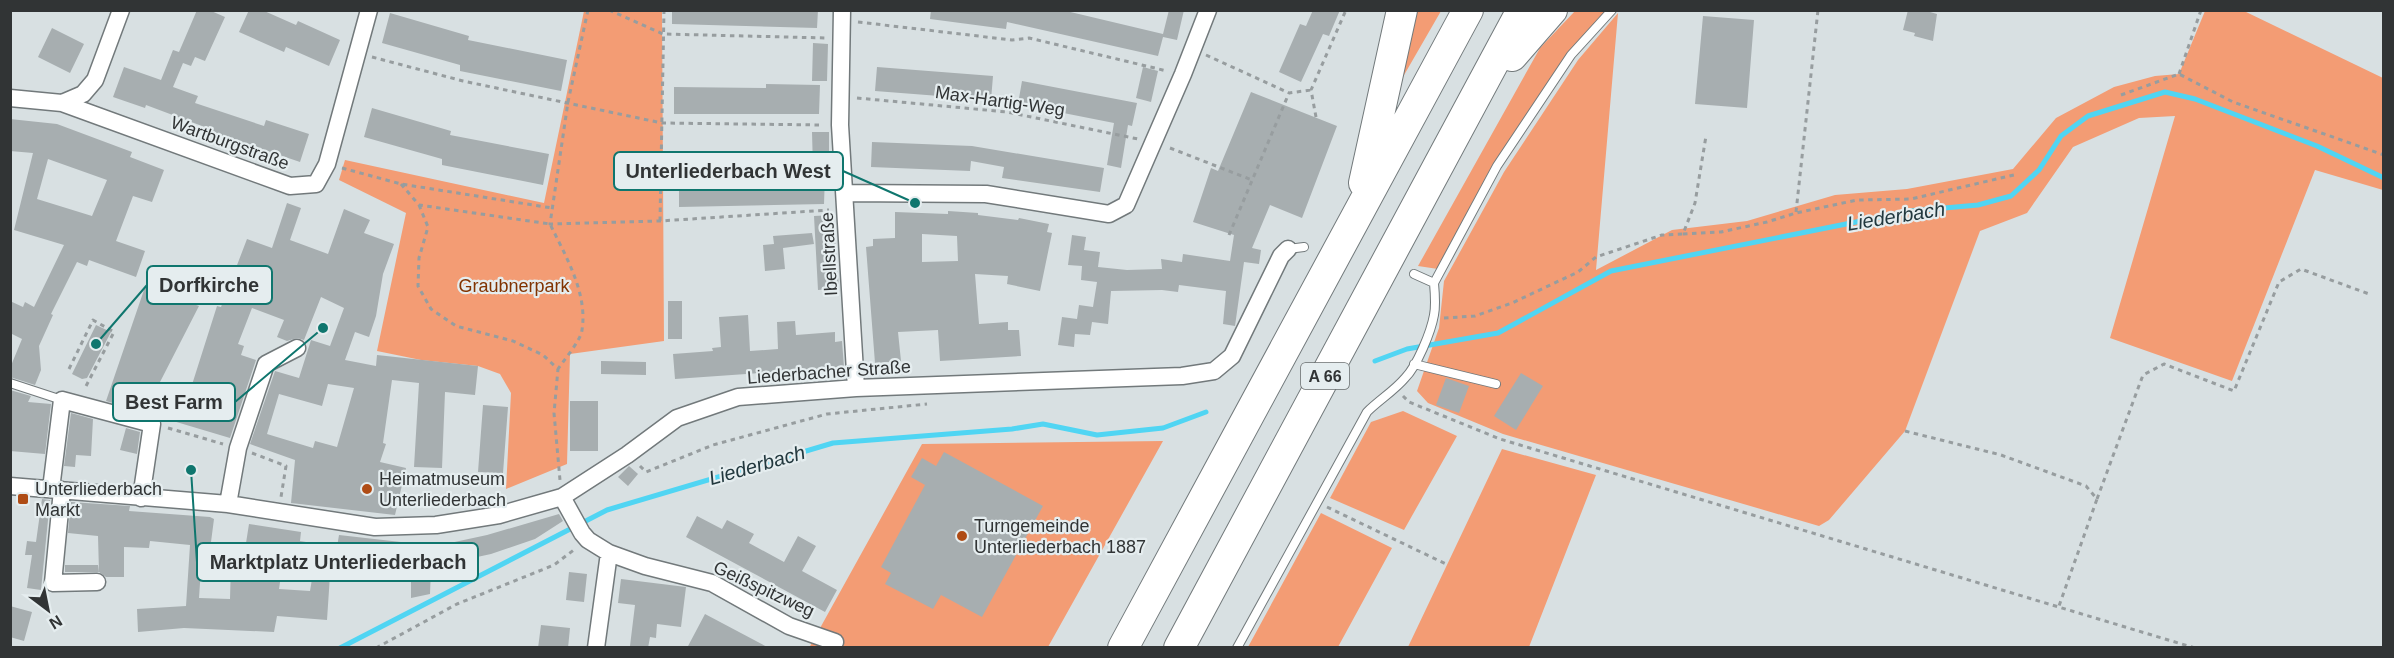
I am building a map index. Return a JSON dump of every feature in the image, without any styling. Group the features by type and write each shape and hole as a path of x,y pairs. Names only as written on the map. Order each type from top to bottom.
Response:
{"highway":[{"path":"1356,218 1402,10"},
{"name":"A 66","path":"1124,648 1468,10"},
{"name":"A 66","path":"1179,648 1522,10"},
{"path":"1472,104 1552,10"}],"street":[{"path":"62,104 83,94 95,80 121,10"},
{"name":"Wartburgstraße","path":"10,98 62,104 290,186 316,184 327,164 359,54 369,10"},
{"path":"845,201 986,194 1109,214 1126,205 1155,142 1208,10"},
{"name":"Ibellstraße","path":"842,15 840,125 856,388"},
{"name":"Liederbacher Straße","path":"10,486 228,504 375,527 436,525 499,515 562,497 627,456 678,418 738,397 856,388 1182,376 1215,371 1232,356 1281,256 1296,248"},
{"path":"228,504 238,448 266,364 297,348"},
{"path":"97,582 53,583 56,490 70,402 152,424 141,498"},
{"path":"562,497 585,536"},
{"name":"Geißspitzweg","path":"585,536 609,553 645,566 712,583 789,626 835,642"},
{"path":"596,648 609,553"}],"lane":[{"path":"1237,648 1367,412 1408,376 1416,362 1434,316 1434,283 1497,166 1571,55 1611,10"},
{"path":"1414,274 1434,283"},
{"path":"1416,362 1496,384"},
{"path":"10,383 70,402"}],"path":[{"path":"562,497 554,413 558,369 583,332 581,301 574,272 550,224 568,102 588,10"},
{"path":"609,10 663,34 841,38"},
{"path":"660,221 664,10"},
{"path":"1316,117 1311,90 1346,10"},
{"path":"1796,213 1818,10"},
{"path":"2179,74 2201,10"},
{"path":"842,15 1012,40 1029,38 1183,74"},
{"path":"1193,50 1289,93 1311,90"},
{"path":"359,54 463,81 662,123 840,125"},
{"path":"2121,95 2179,74 2233,102 2384,155"},
{"path":"1229,235 1289,93"},
{"name":"Max-Hartig-Weg","path":"840,96 1007,112 1155,142 1252,180"},
{"path":"1683,234 1695,202 1706,136"},
{"path":"327,164 401,184 552,208"},
{"path":"1434,316 1445,318 1475,316 1512,303 1578,272 1596,257 1662,235 1721,232 1857,200 1911,199 2018,174"},
{"path":"401,184 419,205 428,227 419,258 418,286 431,309 456,326 513,341 543,355 558,369"},
{"path":"419,205 550,224 660,221 845,201"},
{"path":"2059,606 2143,375 2164,364 2234,391 2279,282 2301,269 2369,294"},
{"path":"69,369 93,320 114,332 70,402"},
{"path":"1396,388 1409,402 1500,439 2194,648"},
{"path":"627,456 646,472 713,445 827,414 933,403"},
{"path":"1905,431 2001,455 2086,486 2097,499"},
{"path":"1317,502 1448,565"},
{"path":"376,648 457,604 554,565 585,536"}],"green space":[{"name":"Graubnerpark","path":"584,11 662,11 664,341 570,354 567,464 506,489 511,393 500,374 478,366 421,360 377,351 406,213 339,180 345,160 544,203"},
{"path":"1413,11 1441,11 1396,89"},
{"path":"1575,11 1612,11 1571,55 1497,166 1438,269 1418,266 1540,48"},
{"path":"2205,11 2244,11 2383,78 2383,190 2315,170 2232,381 2110,338 2175,116 2139,118 2073,147 2027,213 1980,231 1905,431 1829,520 1819,526 1503,434 1428,403 1417,391 1439,328 1444,281 1504,172 1578,60 1618,13 1596,270 1672,230 1747,221 1835,195 1907,189 2013,169 2056,118 2114,87 2155,76 2179,74"},
{"path":"1403,411 1457,436 1404,530 1330,498 1371,422"},
{"path":"1163,441 1048,647 809,648 922,444"},
{"path":"1502,449 1596,475 1529,647 1408,647"},
{"path":"1321,513 1392,548 1338,647 1248,647"}],"building":[{"path":"197,10 209,10 225,17 205,61 195,57 191,66 183,63 173,87 198,96 195,103 264,126 266,120 309,134 300,162 256,147 255,151 208,136 210,129 146,105 145,108 113,97 124,67 161,80 173,50 179,52"},
{"path":"249,10 262,10 296,25 298,21 340,40 329,66 286,47 284,52 239,32"},
{"path":"672,10 818,10 817,28 672,24"},
{"path":"931,10 1062,10 1163,34 1169,10 1184,10 1177,40 1163,37 1158,56 1007,22 1006,29 930,19"},
{"path":"1313,10 1340,10 1329,36 1323,34 1301,82 1279,72 1300,24 1306,26"},
{"path":"1908,10 1923,10 1937,14 1933,41 1914,36 1915,33 1903,30"},
{"path":"390,13 469,36 468,40 567,60 561,91 460,71 460,65 382,43"},
{"path":"1703,16 1754,20 1747,108 1695,104"},
{"path":"52,28 84,44 70,73 38,57"},
{"path":"813,43 828,44 827,81 812,81"},
{"path":"877,67 993,76 991,100 875,91"},
{"path":"1143,67 1158,71 1151,102 1136,98"},
{"path":"1022,81 1137,103 1132,126 1128,125 1121,168 1107,165 1114,123 1018,104"},
{"path":"766,84 820,85 819,114 674,114 674,87 766,88"},
{"path":"1251,92 1337,126 1302,218 1270,205 1252,248 1261,250 1259,264 1244,262 1235,326 1223,324 1226,291 1179,285 1178,292 1111,291 1108,324 1092,322 1090,335 1075,334 1074,347 1058,345 1062,317 1077,319 1079,305 1093,307 1097,282 1081,280 1082,266 1068,265 1072,235 1086,237 1084,250 1100,252 1098,267 1127,270 1162,269 1161,259 1182,262 1183,254 1230,261 1234,235 1193,222 1211,168 1218,171"},
{"path":"372,108 451,131 450,135 549,154 543,185 442,165 442,159 364,137"},
{"path":"10,119 57,124 132,152 130,157 164,170 152,202 133,196 116,241 145,251 136,277 89,260 87,266 77,262 51,314 53,315 39,346 41,370 35,385 10,377 10,368 22,339 10,333 10,301 23,307 25,302 34,307 64,245 14,230 33,153 10,151","holes":["48,159 107,180 92,216 37,199"]},
{"path":"812,132 829,132 829,169 813,169"},
{"path":"872,142 972,146 1104,168 1100,192 1002,178 1004,167 971,161 970,171 871,167"},
{"path":"770,175 825,175 824,204 679,207 679,180 770,180"},
{"path":"287,203 301,208 290,240 328,254 344,209 370,220 364,233 394,244 383,274 376,316 369,337 355,332 345,360 376,366 377,355 478,366 475,395 445,392 442,468 414,467 419,383 392,380 383,443 386,444 380,462 406,468 395,515 291,503 295,460 250,444 275,371 299,378 311,340 330,346 344,308 321,297 304,340 297,338 287,341 277,337 284,320 252,308 238,344 244,346 241,355 256,360 230,438 106,401 145,287 199,306 160,382 190,391 217,306 221,307 247,239 272,248","holes":["328,384 354,388 337,447 315,441 313,448 267,434 279,394 322,406"]},
{"path":"948,211 978,213 978,215 1018,220 1019,218 1049,224 1047,232 1052,233 1040,291 1007,284 1008,276 975,274 979,324 1008,322 1008,330 1019,330 1021,356 940,361 938,330 898,332 901,361 875,363 866,247 873,246 873,239 895,238 895,212 948,214","holes":["922,234 957,236 958,261 922,262"]},
{"path":"833,215 839,288 818,290 814,216"},
{"path":"812,233 814,244 783,248 785,269 765,271 763,245 774,244 773,236"},
{"path":"668,301 682,301 682,339 668,339"},
{"path":"748,315 750,351 778,349 777,322 795,321 796,335 835,332 835,342 842,341 844,367 675,379 673,354 713,351 712,348 721,347 719,317"},
{"path":"96,325 111,332 87,378 82,379 72,374"},
{"path":"601,361 646,362 646,375 601,374"},
{"path":"1521,373 1543,386 1516,430 1494,416"},
{"path":"1446,378 1469,386 1459,413 1436,405"},
{"path":"10,390 31,396 28,402 51,404 45,454 10,451"},
{"path":"570,401 598,401 598,451 570,451"},
{"path":"483,405 508,407 503,473 478,472"},
{"path":"71,413 93,419 91,456 76,455 75,467 64,466"},
{"path":"126,428 140,432 137,454 120,450"},
{"name":"Turngemeinde Unterliederbach 1887","path":"944,452 1043,506 982,617 941,595 933,609 885,584 891,573 881,567 925,485 911,477 922,458 936,466"},
{"path":"629,466 638,474 628,486 618,477"},
{"path":"42,499 50,500 41,590 27,588 32,555 25,555 27,541 36,542"},
{"path":"71,502 130,506 129,511 210,517 214,519 211,542 246,543 249,524 301,532 300,541 337,547 339,535 436,546 487,535 559,514 563,521 535,539 491,554 431,567 430,594 411,598 411,570 336,559 337,550 333,576 330,575 327,620 277,616 274,632 184,628 138,632 137,609 186,606 190,545 150,541 149,548 124,547 124,577 106,577 99,572 98,536 68,533","holes":["283,562 314,567 310,591 279,589","231,563 230,599 199,598 201,568 205,569 205,565"]},
{"path":"697,516 722,529 727,520 754,534 749,543 784,562 798,536 816,546 802,571 837,590 825,612 686,537"},
{"path":"65,565 98,565 99,572 65,572"},
{"path":"569,572 587,574 584,602 566,600"},
{"path":"621,579 686,587 681,627 657,624 656,638 650,637 648,648 630,646 635,605 618,603"},
{"path":"10,606 32,612 24,641 10,637"},
{"path":"705,614 769,648 687,648"},
{"path":"541,625 570,628 568,648 538,648"}],"waterway":[{"name":"Liederbach","path":"1375,361 1407,349 1498,333 1611,271 1911,211 1978,205 2011,196 2039,170 2061,136 2088,116 2165,92 2195,99 2317,146 2384,178"},
{"name":"Liederbach","path":"340,648 607,510 833,443 1012,429 1043,424 1097,435 1163,428 1206,412"}],"place":[{"name":"Unterliederbach West","path":"915,203"},
{"name":"Best Farm","path":"323,328"},
{"name":"Dorfkirche","path":"96,344"},
{"name":"Marktplatz Unterliederbach","path":"191,470"},
{"name":"Heimatmuseum Unterliederbach","path":"367,489"},
{"name":"Unterliederbach Markt","path":"23,499"},
{"name":"Turngemeinde Unterliederbach 1887","path":"962,536"}]}
